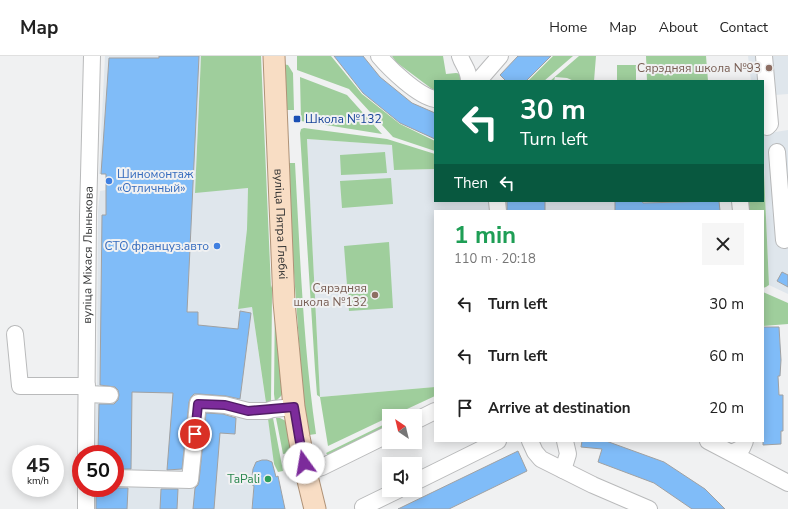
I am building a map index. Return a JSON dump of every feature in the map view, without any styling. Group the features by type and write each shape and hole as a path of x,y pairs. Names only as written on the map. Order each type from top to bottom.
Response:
{"main road":[{"name":"вуліца Пятра Глебкі","path":"274,56 284,302 294,407 306,472 315,509"}],"street":[{"name":"вуліца Міхася Лынькова","path":"86,445 88,215 92,56"},
{"path":"379,56 393,71 418,92 434,99"},
{"path":"460,56 462,63 469,73 469,80"},
{"path":"478,80 500,56"},
{"path":"764,56 770,124 765,128 783,151 784,240 788,239"},
{"path":"15,334 20,386 87,390 110,395"},
{"path":"124,478 190,480 198,404 225,405 248,411 294,407"},
{"path":"422,418 434,412"},
{"path":"306,472 322,467 382,437"},
{"path":"422,479 496,442"},
{"path":"530,442 535,452 541,459 649,509"},
{"path":"563,470 568,454 565,442"},
{"path":"710,442 788,483"},
{"path":"732,453 742,448 745,442"},
{"path":"86,497 86,509"},
{"path":"363,507 384,497"}],"shaded area":[{"path":"105,56 201,56 195,192 248,188 247,229 238,308 252,307 274,460 272,463 267,460 262,460 253,469 251,484 254,486 251,509 93,509 93,497 124,497 124,445 94,445 97,390 98,211 100,191 106,190 106,174 99,174"},
{"name":"Сярэдняя школа №93","path":"748,56 788,56 788,94 764,96 764,80 751,80"},
{"path":"788,130 788,294 769,285 764,136 769,133"},
{"name":"Сярэдняя школа №132","path":"307,139 393,145 394,170 434,169 434,202 719,202 720,210 434,210 434,387 320,397"}],"green space":[{"path":"201,56 261,56 271,288 272,285 271,402 266,403 252,307 238,309 247,229 248,188 195,193"},
{"path":"297,56 331,56 362,94 400,124 434,141 434,151 393,137 349,89 297,70"},
{"path":"392,56 443,56 446,74 462,74 464,80 434,80 434,90 396,62"},
{"path":"553,56 573,56 545,80 529,80"},
{"path":"579,56 596,56 594,80 572,80 555,77 554,80 551,80"},
{"path":"646,56 706,56 708,80 647,80"},
{"path":"282,64 288,65 293,73 294,110 284,110"},
{"path":"617,65 636,65 636,80 617,80"},
{"path":"300,77 347,95 382,134 301,121"},
{"path":"304,128 387,139 434,154 434,169 394,170 392,145 307,139 320,397 317,395 315,369 300,133 301,129"},
{"path":"385,152 387,173 341,175 340,155"},
{"path":"286,163 295,163 305,332 316,434 309,435 303,396"},
{"path":"764,172 769,285 764,288 764,210 748,210 748,202 764,202"},
{"path":"391,178 393,204 342,208 340,181"},
{"path":"389,242 393,308 349,311 344,246"},
{"path":"764,292 788,303 788,324 764,326"},
{"path":"275,296 283,393 275,402 274,394"},
{"path":"434,387 434,396 407,409 382,409 382,420 328,446 320,397"},
{"path":"273,418 283,471 278,472 274,464 268,419"},
{"path":"276,418 286,421 293,452 283,454"},
{"path":"382,425 382,431 329,457 326,453"}],"building":[{"path":"159,56 199,56 187,312 198,312 198,325 238,329 240,311 251,313 240,399 226,396 194,394 189,402 182,469 167,470 173,393 132,392 131,469 124,469 124,445 98,445 99,404 114,404 118,400 119,395 118,390 115,387 100,385 102,215 106,215 106,174 101,174 109,58 159,58"},
{"path":"334,56 363,56 380,77 412,103 434,113 434,139 400,123 363,93"},
{"path":"518,56 551,56 527,80 505,80 500,75"},
{"path":"507,202 545,202 545,210 507,210"},
{"path":"615,202 719,202 720,210 615,210"},
{"path":"782,272 788,275 788,287 777,281"},
{"path":"764,327 779,327 781,360 780,376 778,376 779,395 783,395 783,431 781,431 781,444 763,445"},
{"path":"206,413 223,414 236,418 235,434 220,433 214,509 193,509 195,488 199,481"},
{"path":"582,442 609,442 664,462 705,489 725,509 692,509 654,483 598,462 602,449 581,447"},
{"path":"518,451 527,471 449,509 398,509"},
{"path":"262,460 272,462 276,477 278,476 285,509 252,509 254,486 251,484 253,469 256,462"},
{"path":"124,488 128,488 127,509 96,509 96,497 124,497"},
{"path":"161,489 178,489 177,509 160,509"}],"place":[{"name":"Сярэдняя школа №93","path":"769,68"},
{"name":"Школа №132","path":"297,119"},
{"name":"Шиномонтаж «Отличный»","path":"109,181"},
{"name":"СТО француз.авто","path":"217,246"},
{"name":"Сярэдняя школа №132","path":"375,295"},
{"name":"TaPali","path":"268,479"}],"route":[{"path":"195,434 198,404 225,405 248,411 294,407 304,463"}]}
